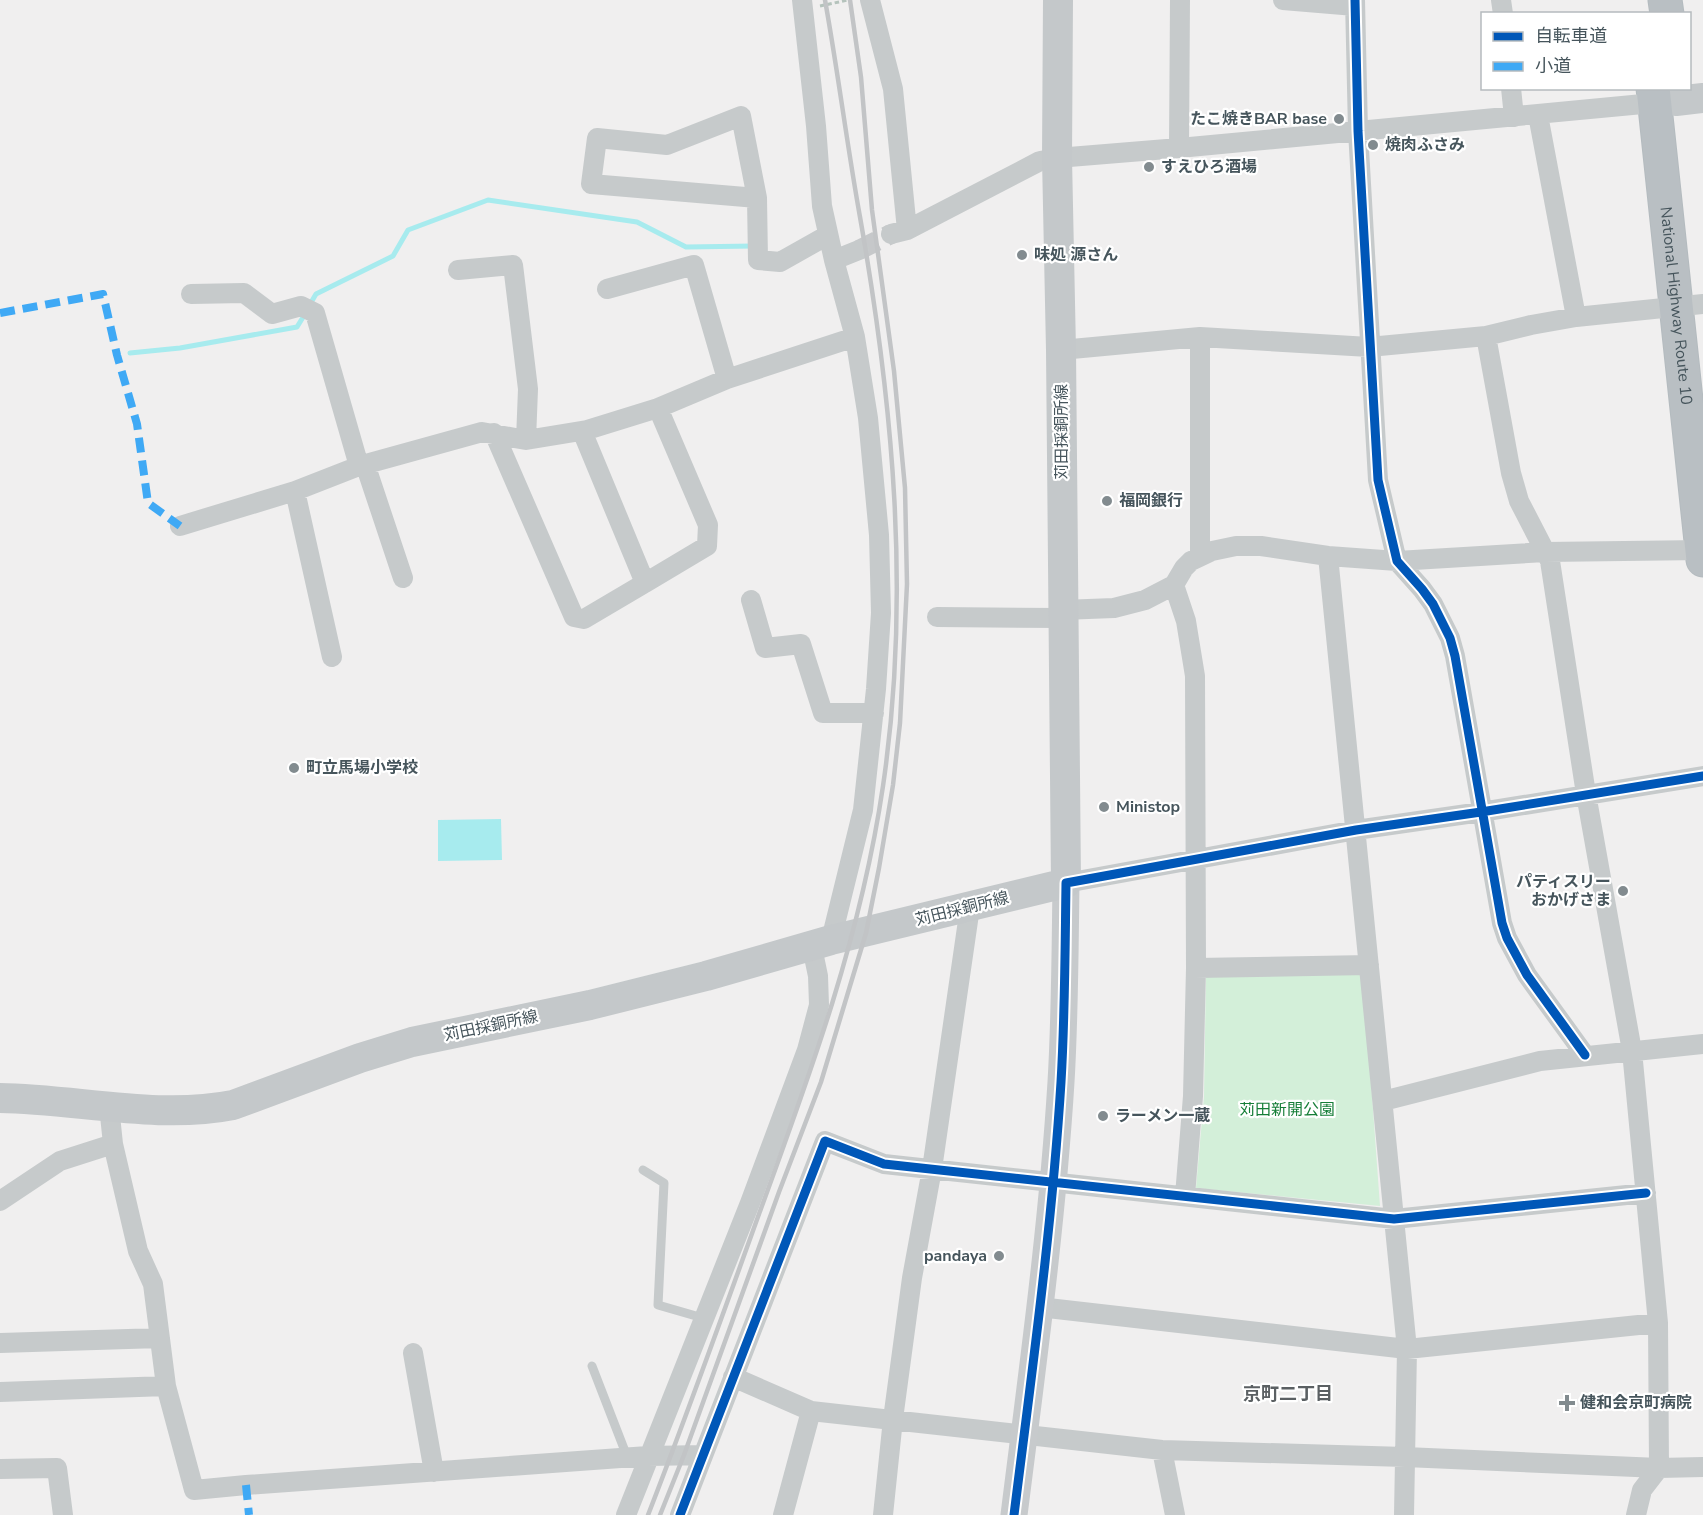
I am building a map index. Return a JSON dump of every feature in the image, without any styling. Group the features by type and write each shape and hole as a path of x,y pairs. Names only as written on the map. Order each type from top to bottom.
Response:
{"highway":[{"name":"National Highway Route 10","path":"1672,96 1691,305 1703,396"},
{"name":"National Highway Route 10","path":"1691,305 1703,553"}],"main road":[{"name":"苅田採銅所線","path":"0,1098 29,1098 109,1106 211,1109 233,1105 360,1058 412,1042 590,1005 822,943 1066,883 1057,158 1058,0"}],"street":[{"path":"870,0 893,89 899,232 1040,161 1057,158 1514,117 1672,96"},
{"path":"1179,148 1180,0"},
{"path":"1283,0 1355,3 1358,131 1378,480 1391,542 1396,561 1422,589 1450,638 1460,675 1481,812 1500,913 1507,938 1527,975 1585,1055"},
{"path":"626,1515 762,1171 807,1050 819,1005 818,976 822,943 863,810 874,713 881,613 879,535 868,418 855,337 822,206 803,6"},
{"path":"1511,90 1514,117"},
{"path":"1538,114 1576,317"},
{"path":"757,198 591,184 597,138 667,145 741,116 757,198 758,260 780,262 828,235"},
{"path":"834,261 859,250"},
{"path":"458,270 513,265 528,388 526,440"},
{"path":"607,289 694,265 727,379"},
{"path":"191,294 244,293 272,314 301,306 315,313 362,465 403,578"},
{"path":"1061,350 1200,337 1370,347 1486,336 1576,317 1691,305"},
{"path":"1486,336 1516,492 1550,561 1586,794 1632,1051 1658,1323 1659,1468 1642,1490 1636,1515"},
{"path":"180,526 295,491 362,465 482,432 526,440 582,431 658,408 727,379 855,337"},
{"path":"1200,337 1200,556"},
{"path":"494,433 574,617 584,619 707,546 708,525 658,408"},
{"path":"582,431 645,582"},
{"path":"295,491 332,657"},
{"path":"937,617 1062,614 1130,605 1174,585 1184,568 1200,556 1224,548 1249,545 1328,556 1396,561 1545,552 1703,553"},
{"path":"1328,556 1407,1348 1404,1515"},
{"path":"1174,585 1186,621 1195,676 1196,968 1193,1096 1185,1196"},
{"path":"751,600 765,648 801,644 823,713 874,713"},
{"path":"1014,1515 1053,1181 1064,1031 1066,883 1356,830 1703,776"},
{"path":"883,1515 912,1278 932,1169 970,907"},
{"path":"1196,968 1368,965"},
{"path":"1383,1101 1540,1061 1703,1044"},
{"path":"109,1106 113,1144 138,1251 153,1284 166,1386 194,1490 648,1456 703,1455"},
{"path":"680,1515 825,1141 884,1164 1394,1219 1646,1193"},
{"path":"0,1201 60,1161 113,1144"},
{"path":"1039,1307 1407,1348 1658,1323"},
{"path":"0,1343 160,1338"},
{"path":"413,1353 434,1472"},
{"path":"733,1377 811,1411 1162,1450 1659,1468 1703,1467"},
{"path":"0,1392 166,1386"},
{"path":"783,1515 811,1411"},
{"path":"1162,1450 1175,1515"},
{"path":"0,1469 57,1468 63,1515"}],"lane":[{"path":"643,1170 664,1183 658,1305 703,1318"},
{"path":"592,1366 628,1459"}],"path":[{"path":"803,6 848,0"}],"green space":[{"name":"苅田新開公園","path":"1363,972 1380,1206 1196,1188 1204,1097 1206,976"}],"water":[{"path":"501,819 502,860 438,861 438,820"}],"waterway":[{"path":"309,306 316,294 393,256 408,230 488,200 637,222 686,247 754,246"},
{"path":"130,353 180,348 297,327 305,314"}],"tunnel":[{"path":"859,250 891,234"}],"railway":[{"path":"648,1515 815,1056 862,896 883,786 896,643 897,572 889,429 872,287 825,0"},
{"path":"660,1515 821,1082 866,933 893,785 900,723 907,584 905,488 894,371 872,210 861,77 850,0"}],"marked path":[{"path":"0,313 103,294 117,355 137,424 148,503 180,526"},
{"path":"246,1485 249,1515"}],"cycle path":[{"path":"1355,0 1358,131 1378,480 1397,561 1433,604 1450,638 1502,923 1507,938 1527,975 1585,1055"},
{"path":"1014,1515 1041,1299 1057,1136 1063,1032 1066,883 1356,830 1703,776"},
{"path":"680,1515 825,1141 884,1164 1394,1219 1646,1193"}],"place":[{"name":"たこ焼きBAR base","path":"1339,119"},
{"name":"焼肉ふさみ","path":"1373,145"},
{"name":"すえひろ酒場","path":"1149,167"},
{"name":"味処 源さん","path":"1022,255"},
{"name":"福岡銀行","path":"1107,501"},
{"name":"町立馬場小学校","path":"294,768"},
{"name":"Ministop","path":"1104,807"},
{"name":"パティスリー おかげさま","path":"1623,891"},
{"name":"ラーメン一蔵","path":"1103,1116"},
{"name":"pandaya","path":"999,1256"},
{"name":"健和会京町病院","path":"1567,1403"}],"district":[{"name":"京町二丁目","path":"1288,1394"}]}
